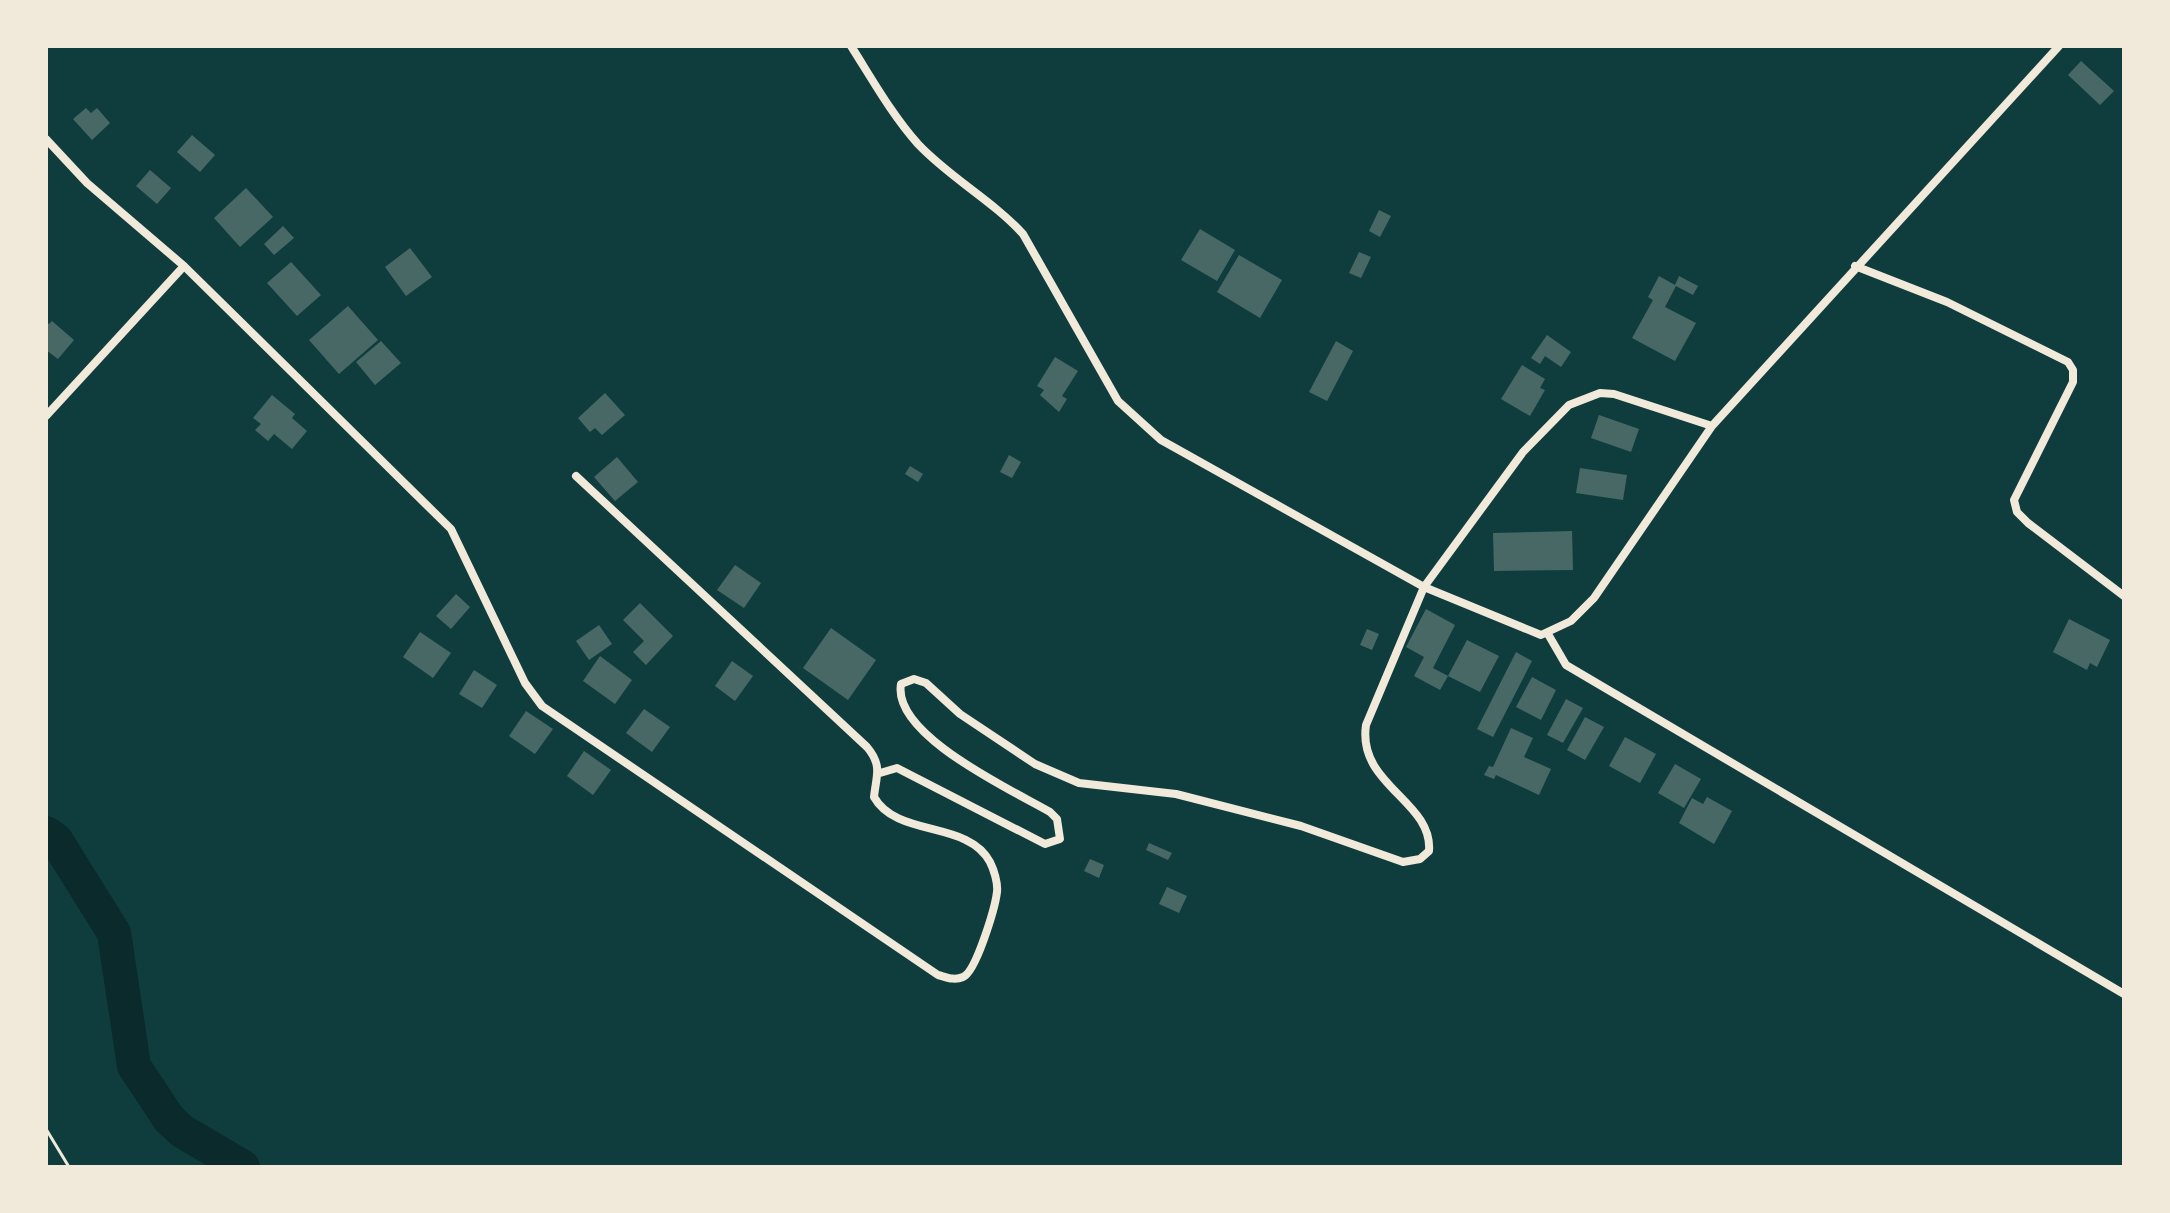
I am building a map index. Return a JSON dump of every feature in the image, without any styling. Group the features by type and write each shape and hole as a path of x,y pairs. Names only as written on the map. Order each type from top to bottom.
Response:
{"street":[{"path":"851,46 919,145 954,178 1006,216 1023,234 1118,401 1138,422 1161,440 1424,587 1533,635 1548,634 1571,621 1594,598 1712,426 2059,46"},
{"path":"46,139 87,183 184,266 451,529 525,683 542,706 938,975 962,978 976,962 997,891 990,861 969,842 896,817 882,808 874,797 880,773 875,756 867,747 576,476"},
{"path":"46,416 184,266"},
{"path":"1855,266 1947,302 2068,362 2073,370 2073,382 2014,500 2017,512 2028,523 2124,596"},
{"path":"880,773 897,768 1045,844 1060,839 1057,819 1050,812 948,753 907,715 900,699 901,684 914,679 926,683 960,714 1035,764 1079,783 1176,794 1301,826 1403,862 1420,859 1429,851 1429,837 1422,823 1376,770 1364,740 1366,725 1424,587 1523,452 1569,405 1600,393 1614,394 1712,426"},
{"path":"1548,634 1566,665 2124,994"}],"path":[{"path":"46,1129 69,1167"}],"building":[{"path":"2081,61 2114,91 2100,105 2068,75"},
{"path":"86,108 91,113 97,108 110,123 92,140 73,119"},
{"path":"192,135 215,155 200,172 177,152"},
{"path":"150,170 171,188 157,204 136,186"},
{"path":"246,188 273,217 240,247 214,218"},
{"path":"1379,210 1391,216 1380,237 1369,231"},
{"path":"283,226 294,238 274,255 264,244"},
{"path":"1200,229 1235,250 1217,281 1181,260"},
{"path":"410,248 432,277 406,296 385,267"},
{"path":"1359,252 1371,257 1361,278 1349,273"},
{"path":"1239,255 1282,280 1260,318 1217,292"},
{"path":"291,262 321,295 297,316 267,283"},
{"path":"1659,276 1675,285 1679,276 1698,286 1693,295 1676,286 1665,307 1696,323 1675,361 1632,338 1653,300 1648,297"},
{"path":"348,306 378,340 339,374 309,340"},
{"path":"52,321 74,340 58,359 46,350 46,322 49,324"},
{"path":"1547,335 1571,352 1561,367 1545,356 1540,364 1531,358"},
{"path":"381,341 401,363 375,385 356,362"},
{"path":"1336,341 1353,351 1327,401 1309,392"},
{"path":"1055,357 1078,371 1062,396 1067,399 1059,412 1040,395 1044,390 1037,386"},
{"path":"1522,365 1545,379 1540,388 1545,390 1530,416 1501,399"},
{"path":"605,393 625,415 602,435 595,428 590,432 578,418"},
{"path":"272,395 295,414 292,418 307,431 292,449 274,434 268,441 255,430 261,424 253,418"},
{"path":"1599,415 1639,429 1631,452 1591,438"},
{"path":"1009,455 1021,462 1012,478 1000,472"},
{"path":"617,457 638,482 615,501 594,477"},
{"path":"910,466 923,474 918,482 905,474"},
{"path":"1580,468 1627,475 1623,500 1576,493"},
{"path":"1572,531 1573,570 1494,571 1493,533"},
{"path":"735,565 761,583 744,608 717,590"},
{"path":"456,594 470,607 451,629 436,616"},
{"path":"640,603 673,636 646,665 633,652 644,641 623,620"},
{"path":"1426,609 1455,625 1433,668 1448,676 1440,690 1414,676 1424,657 1406,647"},
{"path":"2069,619 2110,640 2097,667 2090,663 2087,670 2053,652"},
{"path":"599,625 612,644 589,660 576,641"},
{"path":"831,628 876,660 848,700 803,668"},
{"path":"1367,629 1379,634 1372,650 1360,645"},
{"path":"420,632 451,653 433,678 403,657"},
{"path":"1467,640 1499,656 1480,692 1448,676"},
{"path":"1516,652 1532,661 1493,737 1477,729"},
{"path":"600,656 632,680 615,704 583,681"},
{"path":"732,661 753,676 735,701 715,686"},
{"path":"474,670 497,685 482,708 459,694"},
{"path":"1532,677 1556,690 1541,720 1516,707"},
{"path":"1566,699 1583,708 1563,743 1547,735"},
{"path":"644,709 670,727 652,752 626,733"},
{"path":"526,711 553,729 535,754 509,736"},
{"path":"1585,717 1604,727 1585,760 1567,750"},
{"path":"1511,728 1533,738 1524,757 1551,769 1539,795 1496,775 1494,779 1484,775 1489,766 1493,767"},
{"path":"1625,737 1656,754 1640,783 1609,766"},
{"path":"584,751 611,770 593,795 567,776"},
{"path":"1675,764 1701,779 1684,808 1658,793"},
{"path":"1707,797 1732,811 1714,844 1679,823 1692,798 1703,804"},
{"path":"1149,843 1172,853 1168,860 1146,850"},
{"path":"1090,859 1104,865 1099,878 1084,871"},
{"path":"1167,887 1187,896 1179,913 1159,904"}],"waterway":[{"path":"46,833 56,840 114,933 134,1066 169,1119 182,1131 243,1167"}]}
